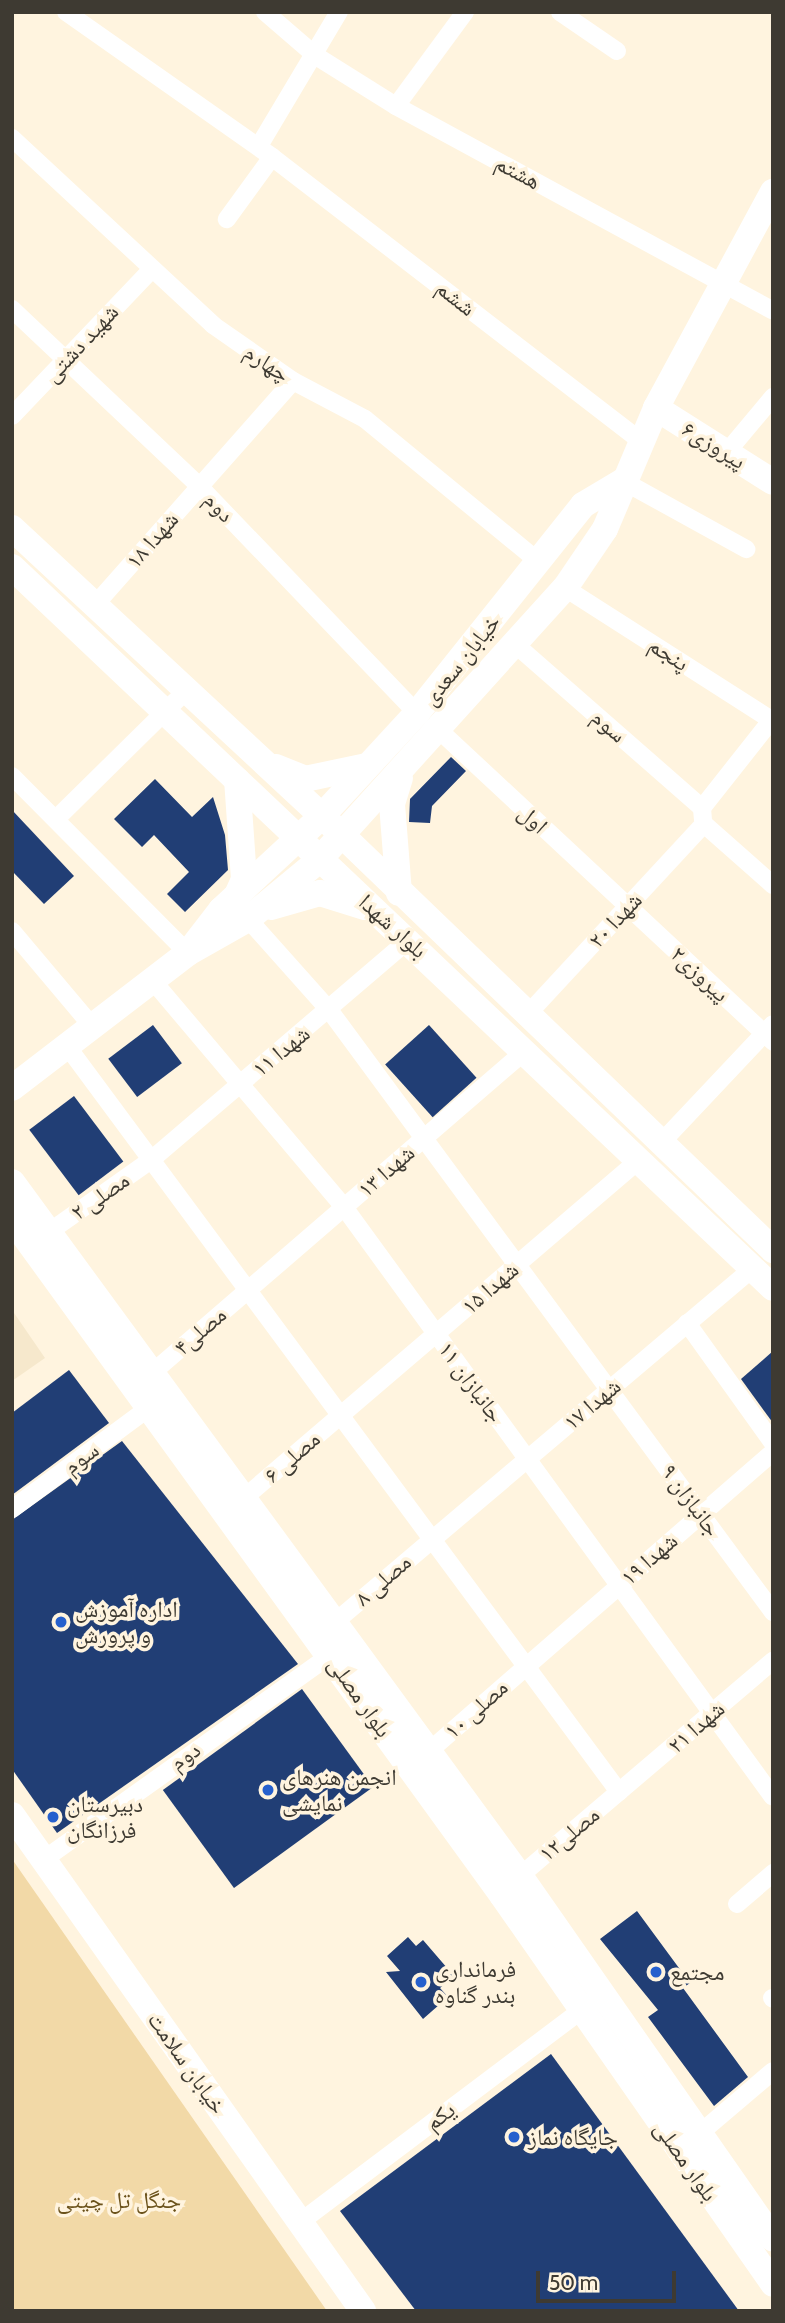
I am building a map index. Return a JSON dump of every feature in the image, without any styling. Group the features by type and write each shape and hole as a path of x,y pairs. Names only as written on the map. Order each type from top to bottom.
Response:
{"main road":[{"name":"خیابان سعدی","path":"248,919 344,836 565,588 605,529 640,440 722,282 773,192"},
{"name":"پیروزی۶","path":"656,408 773,482"},
{"name":"خیابان سعدی","path":"188,953 237,895 321,817 417,713 540,563 583,505 623,481"},
{"name":"بلوار شهدا","path":"12,528 344,836 526,1016 752,1269 773,1288"},
{"name":"بلوار شهدا","path":"12,567 237,780 318,861 410,939 526,1051 773,1250"},
{"path":"263,761 305,779 367,765"},
{"path":"399,893 392,804 402,772"},
{"path":"237,780 244,879 237,895"},
{"path":"12,1088 188,953 288,899 320,893 376,910"},
{"name":"بلوار مصلی","path":"12,1182 244,1498 300,1595 330,1655 591,2003 699,2134 773,2239"},
{"name":"بلوار مصلی","path":"12,1219 150,1408 300,1595 335,1622 520,1877 591,2003 773,2284"},
{"name":"خیابان سلامت","path":"12,1815 363,2311"}],"street":[{"name":"ششم","path":"66,12 266,151 640,440"},
{"name":"هشتم","path":"265,12 316,56 396,106 773,311"},
{"path":"227,219 339,12"},
{"path":"396,106 465,12"},
{"path":"560,12 617,51"},
{"name":"چهارم","path":"12,138 212,326 293,381 365,419 540,563"},
{"name":"شهید دشتی","path":"12,416 151,270"},
{"name":"دوم","path":"12,309 199,486 417,713"},
{"name":"شهدا ۱۸","path":"94,606 293,381"},
{"path":"727,452 773,397"},
{"path":"623,481 746,549"},
{"name":"پنجم","path":"565,588 772,720"},
{"name":"سوم","path":"516,645 703,816 773,885"},
{"path":"56,819 187,690"},
{"name":"شهدا ۲۰","path":"526,1016 627,907 703,816 772,720"},
{"name":"اول","path":"439,731 627,907"},
{"path":"12,776 188,953"},
{"name":"پیروزی۲","path":"627,907 770,1033"},
{"name":"جانبازان ۹","path":"248,919 330,1012 773,1612"},
{"path":"12,931 92,1026"},
{"name":"شهدا ۱۱","path":"151,1160 330,1012 410,939"},
{"name":"جانبازان ۱۱","path":"153,981 237,1087 344,1207 773,1797"},
{"name":"شهدا ۱۵","path":"340,1415 649,1152 770,1033"},
{"path":"67,1046 619,1793"},
{"name":"شهدا ۱۳","path":"247,1290 526,1051"},
{"name":"مصلی ۲","path":"49,1232 151,1160"},
{"name":"شهدا ۱۷","path":"431,1539 752,1269"},
{"name":"مصلی۴","path":"152,1373 247,1290"},
{"path":"687,1324 773,1443"},
{"name":"سوم","path":"12,1509 150,1408"},
{"name":"مصلی ۶","path":"244,1498 340,1415"},
{"name":"شهدا ۱۹","path":"525,1665 773,1452"},
{"name":"مصلی ۸","path":"335,1622 431,1539"},
{"name":"دوم","path":"43,1860 330,1655"},
{"name":"شهدا ۲۱","path":"619,1793 773,1661"},
{"name":"مصلی ۱۰","path":"428,1752 525,1665"},
{"name":"مصلی۱۲","path":"520,1877 619,1793"},
{"path":"737,1904 773,1873"},
{"name":"یکم","path":"299,2222 591,2003"},
{"path":"699,2134 773,2071"}],"shaded area":[{"path":"12,1310 45,1358 12,1381"}],"green space":[{"name":"جنگل تل چیتی","path":"12,1859 327,2311 12,2311"}],"building":[{"path":"451,757 466,771 432,806 430,823 409,822 410,799"},
{"path":"155,779 192,817 213,797 225,835 228,870 185,912 167,894 189,872 154,835 142,847 114,819"},
{"path":"12,810 74,876 44,904 12,871"},
{"path":"153,1025 182,1063 137,1097 108,1059"},
{"path":"429,1025 477,1078 433,1117 385,1064"},
{"path":"74,1096 123,1161 79,1195 29,1130"},
{"path":"773,1351 773,1423 741,1379"},
{"path":"69,1370 109,1423 12,1495 12,1413"},
{"path":"122,1441 298,1664 57,1833 12,1769 12,1520"},
{"name":"انجمن هنرهای نمایشی","path":"302,1689 373,1787 234,1888 163,1790"},
{"path":"637,1911 690,1983 683,1988 748,2077 714,2106 648,2017 658,2010 600,1939"},
{"name":"فرمانداری بندر گناوه","path":"408,1937 416,1946 423,1940 454,1976 440,1988 448,1997 423,2019 386,1972 400,1971 387,1956"},
{"name":"جایگاه نماز","path":"551,2054 739,2311 416,2311 340,2211"}],"place":[{"name":"اداره آموزش و پرورش","path":"61,1622"},
{"name":"انجمن هنرهای نمایشی","path":"268,1790"},
{"name":"دبیرستان فرزانگان","path":"53,1817"},
{"name":"مجتمع","path":"656,1972"},
{"name":"فرمانداری بندر گناوه","path":"421,1982"},
{"name":"جایگاه نماز","path":"514,2137"}]}
